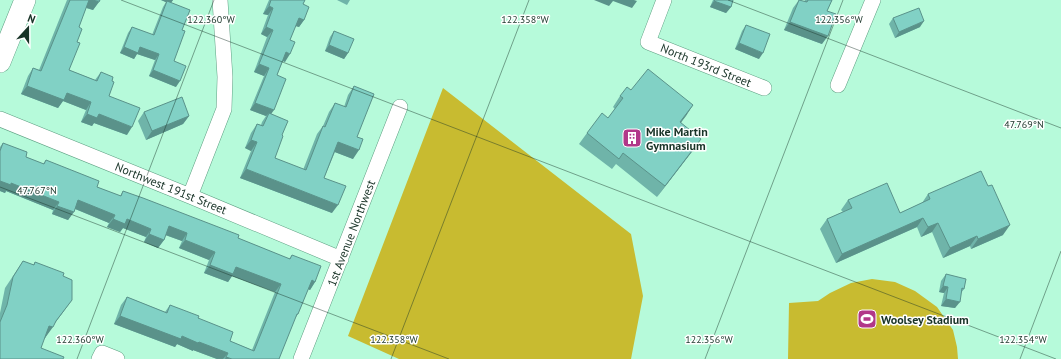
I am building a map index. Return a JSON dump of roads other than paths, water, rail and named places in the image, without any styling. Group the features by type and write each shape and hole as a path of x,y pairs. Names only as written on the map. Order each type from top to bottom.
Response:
{"street":[{"path":"0,62 24,0"},
{"path":"190,196 224,109 220,0"},
{"name":"North 193rd Street","path":"664,0 648,42 764,88"},
{"path":"838,85 873,0"},
{"name":"1st Avenue Northwest","path":"302,359 400,107"},
{"name":"Northwest 191st Street","path":"0,119 341,259"},
{"path":"100,356 117,359"}],"place":[{"name":"Mike Martin Gymnasium","path":"632,138"},
{"name":"Woolsey Stadium","path":"867,319"}]}
